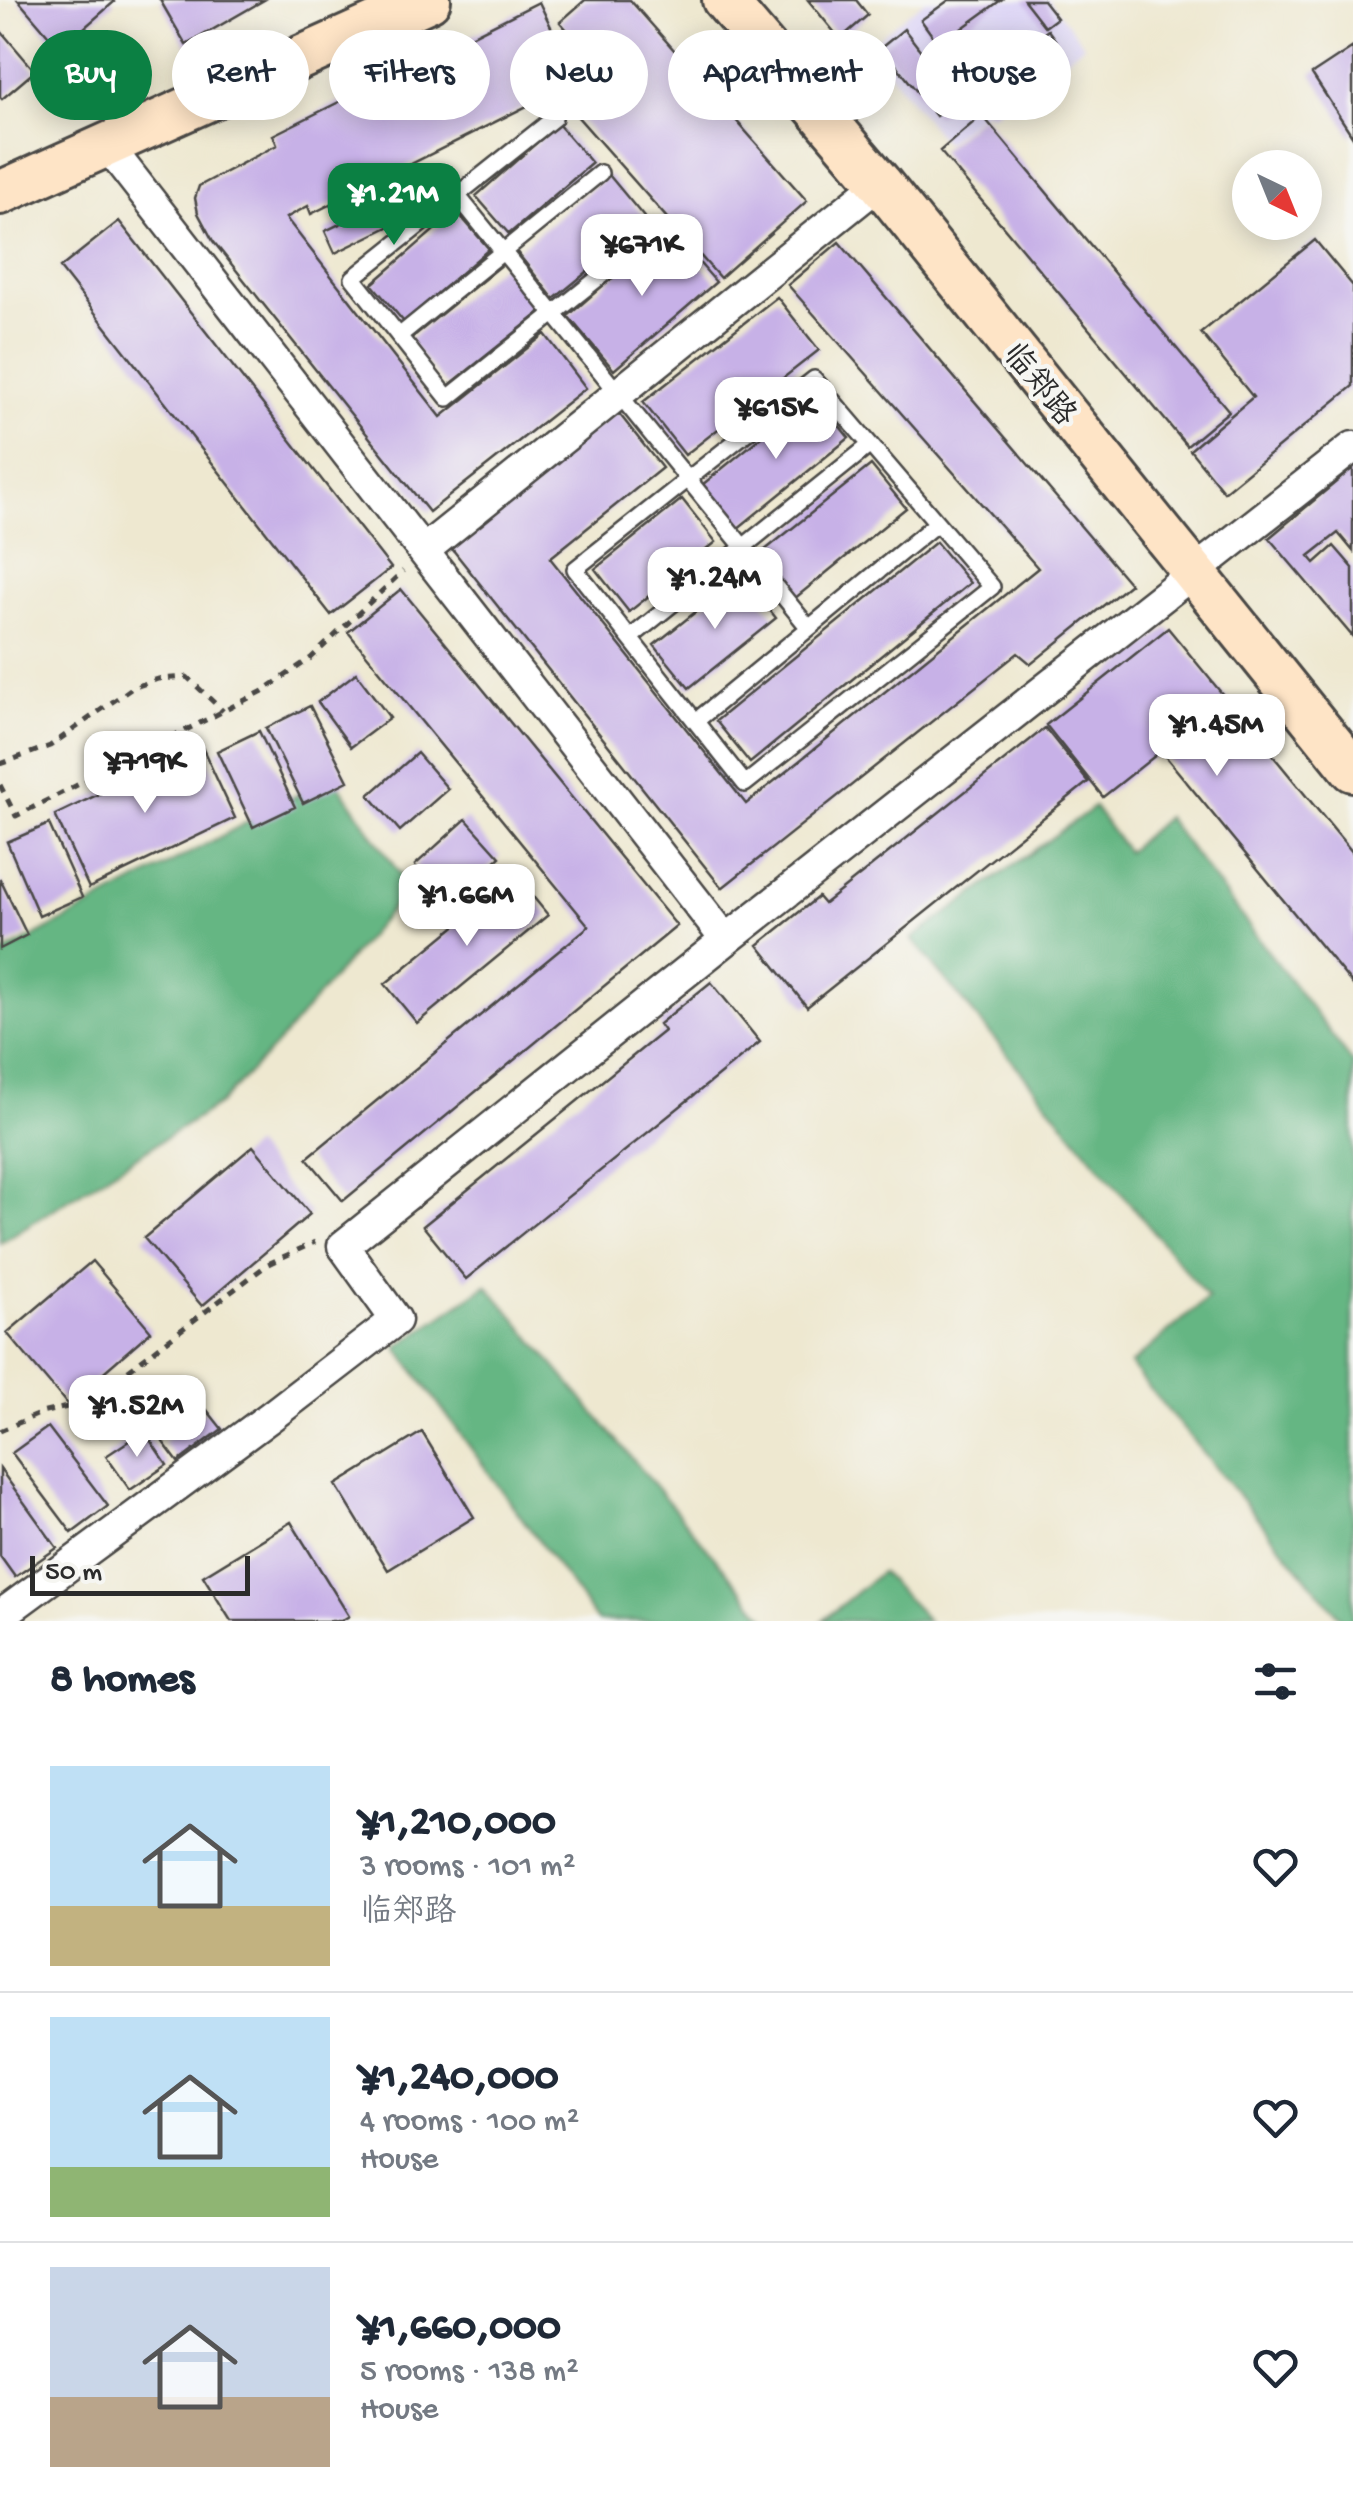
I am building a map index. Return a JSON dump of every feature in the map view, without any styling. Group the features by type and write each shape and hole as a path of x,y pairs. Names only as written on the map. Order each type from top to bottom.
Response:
{"main road":[{"path":"0,193 429,0"},
{"name":"临郑路","path":"724,0 880,183 1353,770"}],"street":[{"path":"106,144 726,940"},
{"path":"423,552 880,183"},
{"path":"0,1616 396,1320 342,1246 1353,447"}],"lane":[{"path":"551,120 353,278 448,398 661,228"},
{"path":"399,336 600,173"},
{"path":"456,195 809,628"},
{"path":"814,379 992,587 745,784 575,569 688,479 814,379"},
{"path":"630,638 870,445"},
{"path":"696,721 937,523"}],"path":[{"path":"0,785 16,816 264,691 311,658 423,552"},
{"path":"0,764 50,746 132,688 158,679 187,677 223,711"},
{"path":"0,1432 41,1413 85,1404 268,1264 318,1241 342,1246"}],"shaded area":[{"path":"925,0 1049,0 1084,45 1071,55 1071,30 916,30 916,106 896,81 896,30 888,30"},
{"path":"927,120 974,120 945,143"}],"green space":[{"path":"333,776 409,888 279,1042 219,1104 0,1243 0,955"},
{"path":"1094,807 1127,852 1166,817 1353,1063 1353,1621 1343,1621 1130,1365 1208,1298 912,939"},
{"path":"487,1285 768,1621 597,1621 397,1347"},
{"path":"881,1572 928,1621 822,1621"}],"building":[{"path":"18,0 114,2 82,30 44,30"},
{"path":"160,0 264,0 212,30 177,30"},
{"path":"585,0 630,0 668,43 668,120 736,120 807,201 720,278 581,120 648,120 648,30 567,30 560,22"},
{"path":"808,0 856,0 868,15 850,30 833,30"},
{"path":"949,0 1001,0 960,30 928,30 921,20"},
{"path":"1024,0 1043,0 1057,18 1045,27"},
{"path":"539,2 552,30 510,30 510,114 311,214 308,206 286,218 441,417 545,334 586,388 429,512 213,241 198,213 195,198 199,186 277,145 273,135 329,107 329,120 490,120 490,30 483,30"},
{"path":"904,29 916,45 916,90 896,65 896,36"},
{"path":"0,30 30,65 30,75 0,97"},
{"path":"1353,47 1353,137 1312,74"},
{"path":"976,120 986,120 1229,411 1187,446 940,151"},
{"path":"558,124 592,163 509,234 476,196"},
{"path":"609,175 648,222 554,299 516,251"},
{"path":"379,205 390,226 335,253 325,231"},
{"path":"456,211 489,249 404,322 372,284"},
{"path":"119,221 391,568 331,615 60,268"},
{"path":"669,228 716,282 614,370 568,316"},
{"path":"1315,240 1353,286 1353,386 1224,492 1190,450 1253,397 1201,333"},
{"path":"839,242 1130,584 1031,664 1018,653 722,888 449,545 617,411 662,468 550,558 746,804 1038,568 788,285"},
{"path":"503,264 542,311 447,387 409,340"},
{"path":"777,297 819,350 685,455 643,402"},
{"path":"814,394 849,438 737,529 702,485"},
{"path":"871,465 906,508 794,599 759,555"},
{"path":"1353,468 1353,551 1338,533 1309,556 1315,563 1334,546 1353,568 1353,637 1269,538"},
{"path":"682,499 716,542 629,612 595,569"},
{"path":"936,542 970,583 750,763 716,721"},
{"path":"742,575 776,618 689,688 654,645"},
{"path":"401,589 677,926 343,1201 307,1158 589,926 348,632"},
{"path":"1168,628 1353,853 1353,985 1161,751 1103,797 1046,725"},
{"path":"356,673 390,718 351,747 318,702"},
{"path":"310,706 348,781 303,803 266,728"},
{"path":"1045,728 1088,782 807,1007 758,945 818,897 824,904"},
{"path":"259,731 295,807 253,827 217,751"},
{"path":"201,745 235,818 89,888 55,815"},
{"path":"417,753 448,789 400,831 369,795"},
{"path":"466,819 500,857 449,903 415,865"},
{"path":"49,824 82,897 39,916 7,842"},
{"path":"516,876 548,915 417,1023 385,984"},
{"path":"0,879 27,935 0,949"},
{"path":"711,982 760,1042 466,1279 423,1226 664,1031 659,1024"},
{"path":"253,1146 310,1214 202,1306 144,1238"},
{"path":"92,1261 151,1331 67,1404 7,1333"},
{"path":"207,1410 222,1429 178,1462 163,1442"},
{"path":"48,1427 108,1506 72,1533 12,1453"},
{"path":"144,1431 167,1465 130,1490 106,1456"},
{"path":"422,1432 474,1517 388,1570 336,1485"},
{"path":"0,1469 57,1548 15,1577 0,1556"},
{"path":"291,1522 349,1616 341,1621 231,1621 203,1576"}]}
